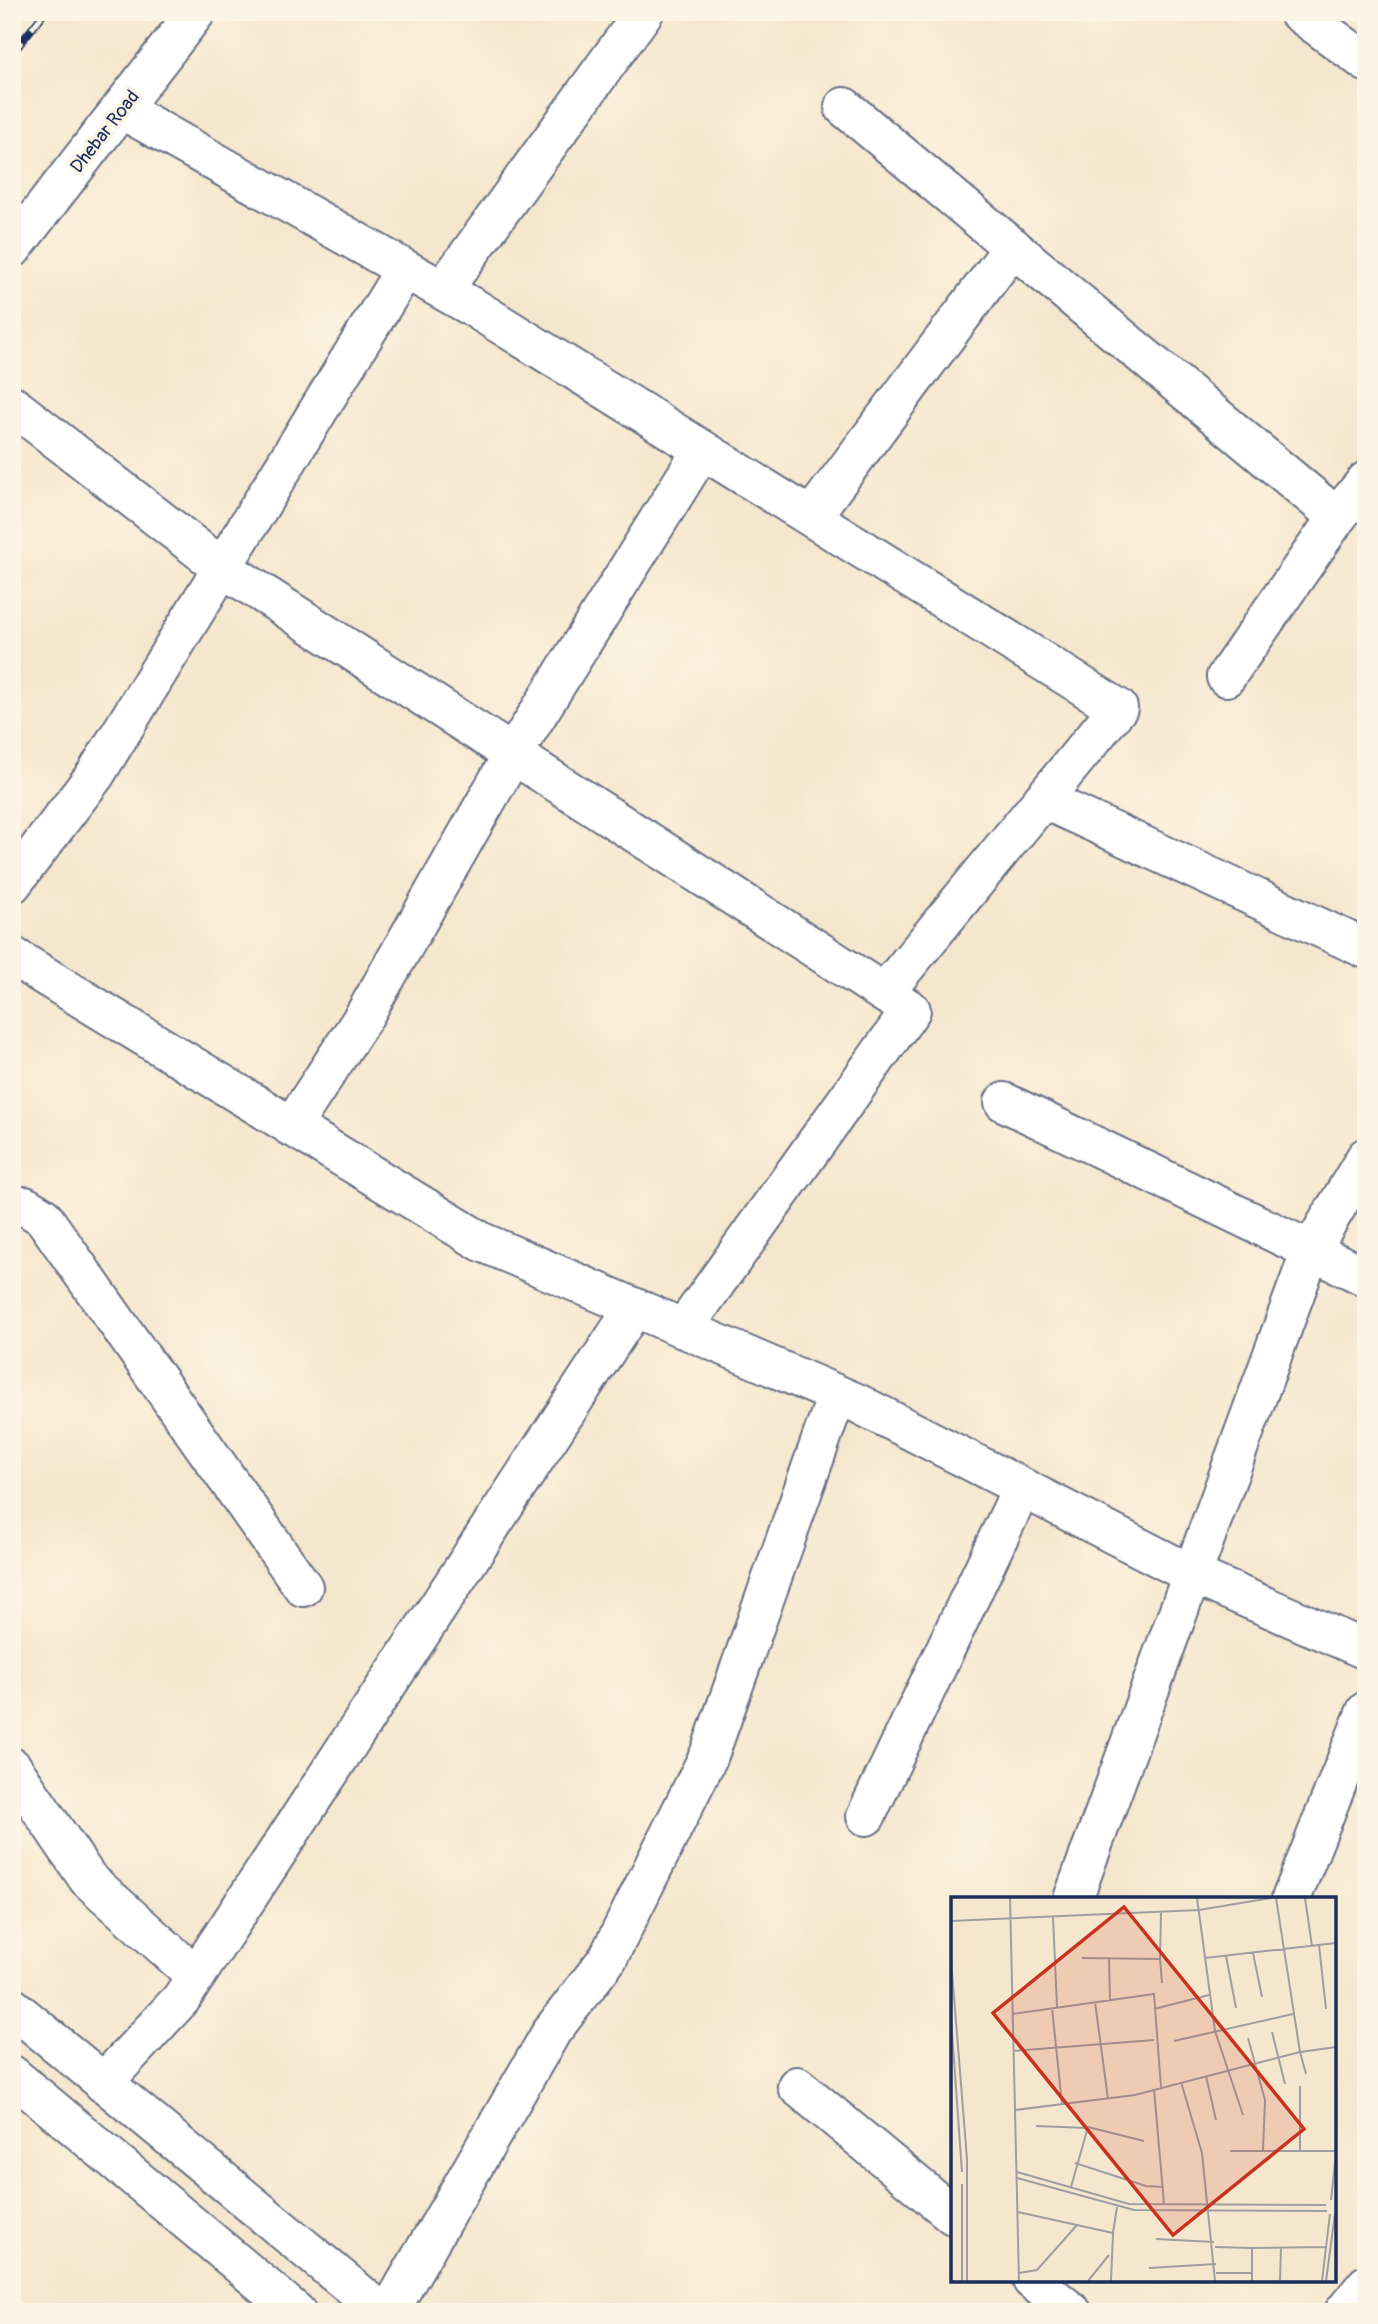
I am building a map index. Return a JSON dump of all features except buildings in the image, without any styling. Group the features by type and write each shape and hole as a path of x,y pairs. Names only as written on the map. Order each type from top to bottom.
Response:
{"street":[{"name":"Dhebar Road","path":"12,249 196,12"},
{"path":"443,290 644,12"},
{"path":"1298,12 1366,62"},
{"path":"844,107 1337,517"},
{"path":"121,109 443,290 1118,708 884,993"},
{"path":"811,517 1013,247"},
{"path":"12,884 95,775 220,566 405,269"},
{"path":"12,405 220,566 911,1010 683,1329"},
{"path":"291,1128 364,1016 513,754 702,450"},
{"path":"1226,677 1337,517 1366,481"},
{"path":"1043,799 1366,949"},
{"path":"12,956 482,1242 837,1395 1191,1574 1366,1650"},
{"path":"1004,1102 1366,1277"},
{"path":"1074,1897 1311,1250 1366,1157"},
{"path":"12,1206 25,1206 43,1217 303,1587"},
{"path":"103,2083 181,1999 634,1308"},
{"path":"389,2312 552,2031 608,1958 709,1755 837,1395"},
{"path":"866,1816 1023,1488"},
{"path":"1292,1897 1366,1711"},
{"path":"12,1767 88,1879 196,1976"},
{"path":"12,2007 382,2312"},
{"path":"12,2075 296,2312"},
{"path":"797,2086 951,2213"},
{"path":"1034,2282 1072,2312"},
{"path":"1344,2312 1366,2285"}],"railway":[{"path":"12,54 45,12"}]}
